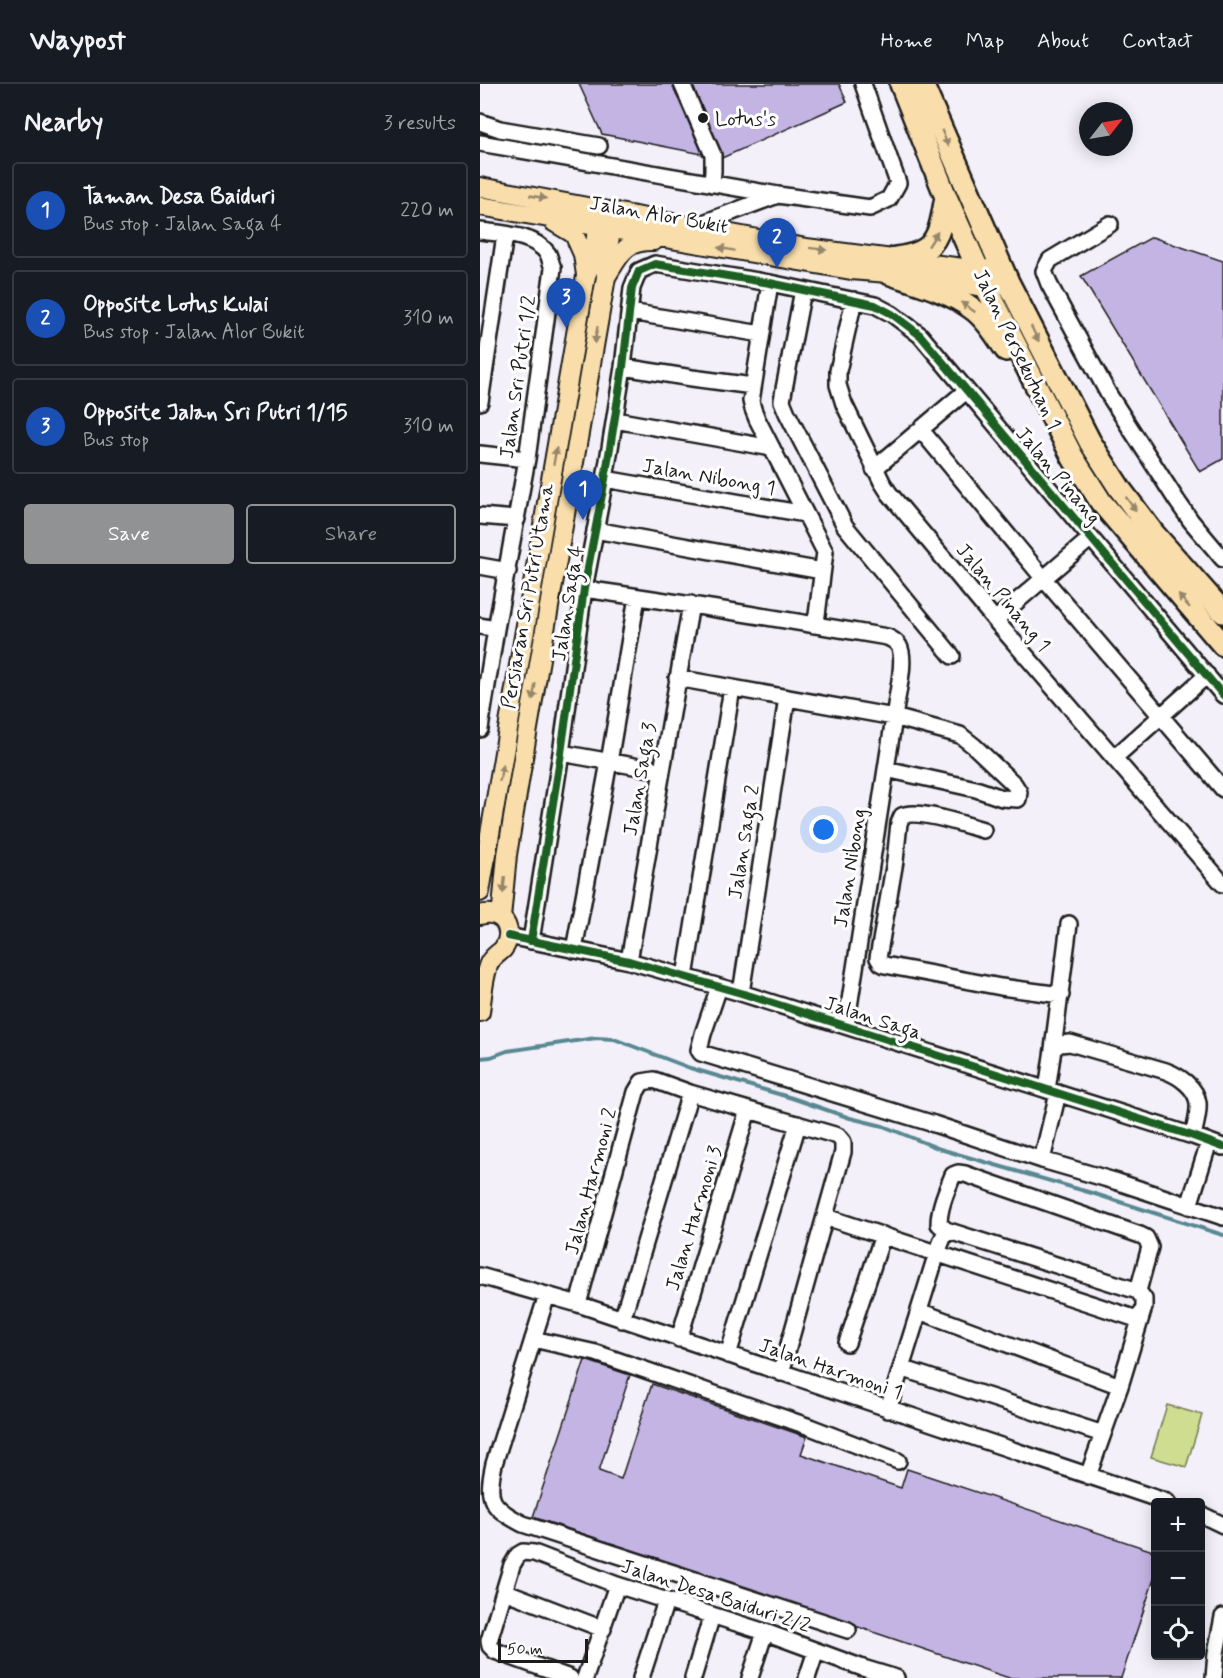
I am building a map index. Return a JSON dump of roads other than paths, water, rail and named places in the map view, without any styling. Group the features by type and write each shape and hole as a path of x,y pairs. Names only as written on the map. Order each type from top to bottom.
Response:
{"highway":[{"name":"Jalan Persekutuan 1","path":"901,84 982,279 1072,458 1101,502 1223,645"},
{"name":"Jalan Persekutuan 1","path":"922,84 1005,275 1090,442 1120,489 1154,534 1223,612"},
{"path":"892,266 932,245 939,229 946,197"},
{"path":"892,266 971,307 993,331 1072,458"}],"main road":[{"name":"Jalan Alor Bukit","path":"480,187 607,219 690,234 806,248 892,266 982,279 1005,275"},
{"name":"Jalan Alor Bukit","path":"480,206 549,218 607,219"},
{"path":"549,218 574,234 583,254 586,276"},
{"name":"Persiaran Sri Putri Utama","path":"480,892 586,276 607,219"},
{"name":"Persiaran Sri Putri Utama","path":"501,918 507,855 606,277 607,219"},
{"path":"606,277 623,250 639,241 690,234"},
{"path":"480,915 493,914 501,918 507,926 508,936 503,949 489,953 493,957 487,967 480,1012"}],"street":[{"path":"682,84 713,155 712,184"},
{"path":"480,143 712,184 870,208 889,199 898,183 863,84"},
{"path":"480,122 500,129 599,146"},
{"path":"690,234 778,195"},
{"path":"1110,224 1050,260 1044,271 1109,395 1177,501 1223,559"},
{"path":"480,231 505,235 480,402"},
{"name":"Jalan Sri Putri 1/2","path":"480,729 484,680 508,571 527,459 553,268 548,255 540,246 522,237 505,235"},
{"name":"Jalan Pinang","path":"639,272 655,264 770,283 875,305 905,323 920,335 1223,694"},
{"name":"Jalan Saga 4","path":"531,941 584,589 615,420 632,288 639,272"},
{"path":"584,589 814,625 825,552 772,448 751,401 770,283"},
{"path":"803,290 782,401 844,526 952,656"},
{"name":"Jalan Pinang 1","path":"854,300 838,371 838,385 844,404 874,469 889,493 995,620 1223,884"},
{"path":"630,312 761,334"},
{"path":"623,367 753,386"},
{"path":"874,469 966,391"},
{"path":"615,420 772,448"},
{"path":"921,430 1223,789"},
{"path":"480,454 527,459"},
{"name":"Jalan Nibong 1","path":"605,479 805,514"},
{"path":"480,516 517,519"},
{"path":"596,530 822,571"},
{"path":"995,620 1091,538"},
{"path":"480,566 508,571"},
{"path":"574,950 637,597"},
{"name":"Jalan Saga 3","path":"629,961 691,604"},
{"name":"Jalan Nibong","path":"814,625 887,637 894,640 899,647 901,661 846,1026"},
{"path":"480,626 496,629"},
{"path":"1114,758 1207,675"},
{"path":"677,678 894,717 960,735 1014,784 1019,792 1018,799 1002,798 976,789 886,769"},
{"path":"685,977 732,688"},
{"name":"Jalan Saga 2","path":"741,993 787,698"},
{"path":"561,753 662,771"},
{"path":"983,830 923,814 909,813 902,816 878,958 885,965 897,968 1000,987 1061,995"},
{"path":"1042,1160 1053,1092 1053,1049 1069,924"},
{"name":"Jalan Saga","path":"508,936 629,961 741,993 1216,1144"},
{"path":"719,987 703,1034 699,1050 701,1053 934,1124 1223,1217"},
{"path":"1053,1049 1060,1044 1070,1043 1175,1074 1193,1090 1198,1100 1193,1136"},
{"name":"Jalan Harmoni 2","path":"578,1304 636,1092 642,1082 654,1080 690,1094"},
{"path":"622,1320 690,1094 838,1136 843,1142 843,1152 781,1373"},
{"name":"Jalan Harmoni 3","path":"679,1339 748,1110"},
{"path":"728,1355 798,1124"},
{"path":"1189,1206 1216,1144"},
{"path":"1088,1476 1120,1386 1144,1307 1144,1299 1138,1291 946,1230 939,1224 939,1216 953,1175 965,1174 1146,1238 1150,1247 1138,1291"},
{"path":"826,1217 1140,1320"},
{"path":"888,1410 946,1230"},
{"path":"847,1343 883,1235"},
{"name":"Jalan Harmoni 1","path":"480,1276 578,1304 1152,1498"},
{"path":"547,1295 494,1464 489,1487 494,1503 502,1513 523,1524 848,1630"},
{"path":"919,1311 1120,1386"},
{"path":"533,1339 596,1353 799,1423 898,1461"},
{"path":"901,1368 1103,1434"},
{"path":"1205,1516 1223,1525"},
{"name":"Jalan Desa Baiduri 2/2","path":"504,1591 512,1565 518,1555 523,1552 534,1553 617,1585 765,1632 816,1651 861,1673 896,1678"},
{"path":"585,1678 617,1585"},
{"path":"570,1678 495,1651 490,1646 489,1641 504,1591 603,1629"},
{"path":"641,1678 666,1601"},
{"path":"693,1678 712,1616"},
{"path":"1214,1678 1223,1617"},
{"path":"750,1678 765,1632"},
{"path":"807,1678 816,1651"}],"waterway":[{"path":"480,1058 507,1051 596,1038 614,1039 690,1068 850,1118 883,1126 940,1149 1095,1194 1223,1235"}],"place":[{"name":"Lotus's","path":"703,118"},
{"name":"Opposite Lotus Kulai","path":"777,268"},
{"name":"Opposite Jalan Sri Putri 1/15","path":"566,328"},
{"name":"Taman Desa Baiduri","path":"583,520"}]}
